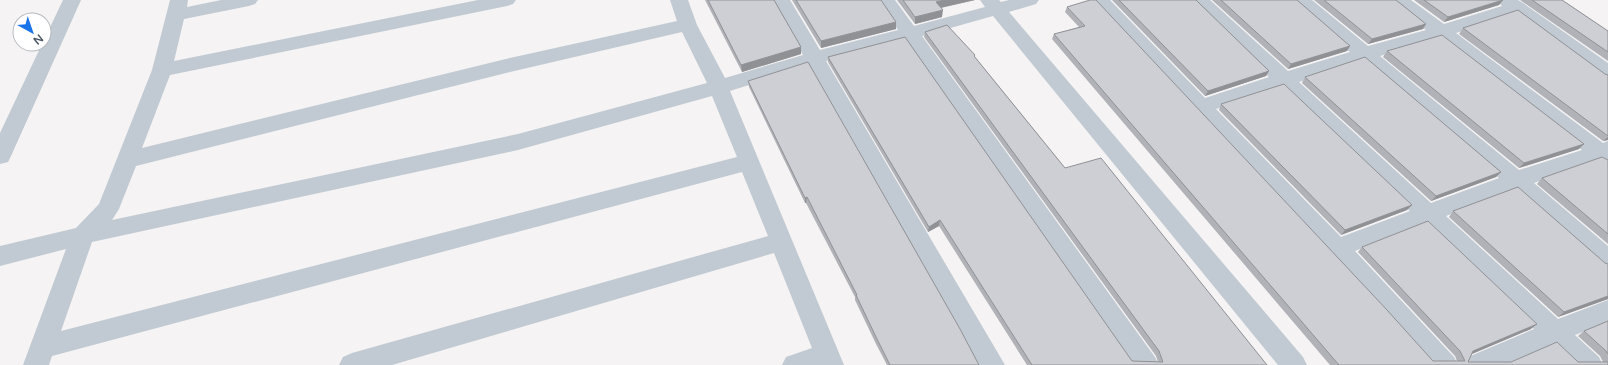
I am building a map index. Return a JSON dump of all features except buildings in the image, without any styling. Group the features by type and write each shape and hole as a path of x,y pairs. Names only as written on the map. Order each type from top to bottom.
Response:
{"street":[{"path":"0,156 72,0"},
{"path":"39,356 83,235 108,209 162,70 177,7 249,0"},
{"path":"162,70 507,0"},
{"path":"679,0 688,24 719,87 829,360 795,365"},
{"path":"780,0 992,365"},
{"path":"886,0 911,33 1146,365"},
{"path":"0,256 83,235 518,142 719,87 814,58 911,33 993,5 1030,0"},
{"path":"1100,0 1393,307 1445,365"},
{"path":"1199,0 1590,365"},
{"path":"1302,0 1364,54 1516,180 1608,260"},
{"path":"1399,0 1440,32 1605,153"},
{"path":"1202,106 1364,54 1440,32 1512,4 1608,73"},
{"path":"993,5 1294,365"},
{"path":"127,160 510,65 688,24"},
{"path":"1337,248 1516,180 1605,153"},
{"path":"39,356 750,162"},
{"path":"352,365 781,242"},
{"path":"1478,365 1553,332 1608,311"}]}
